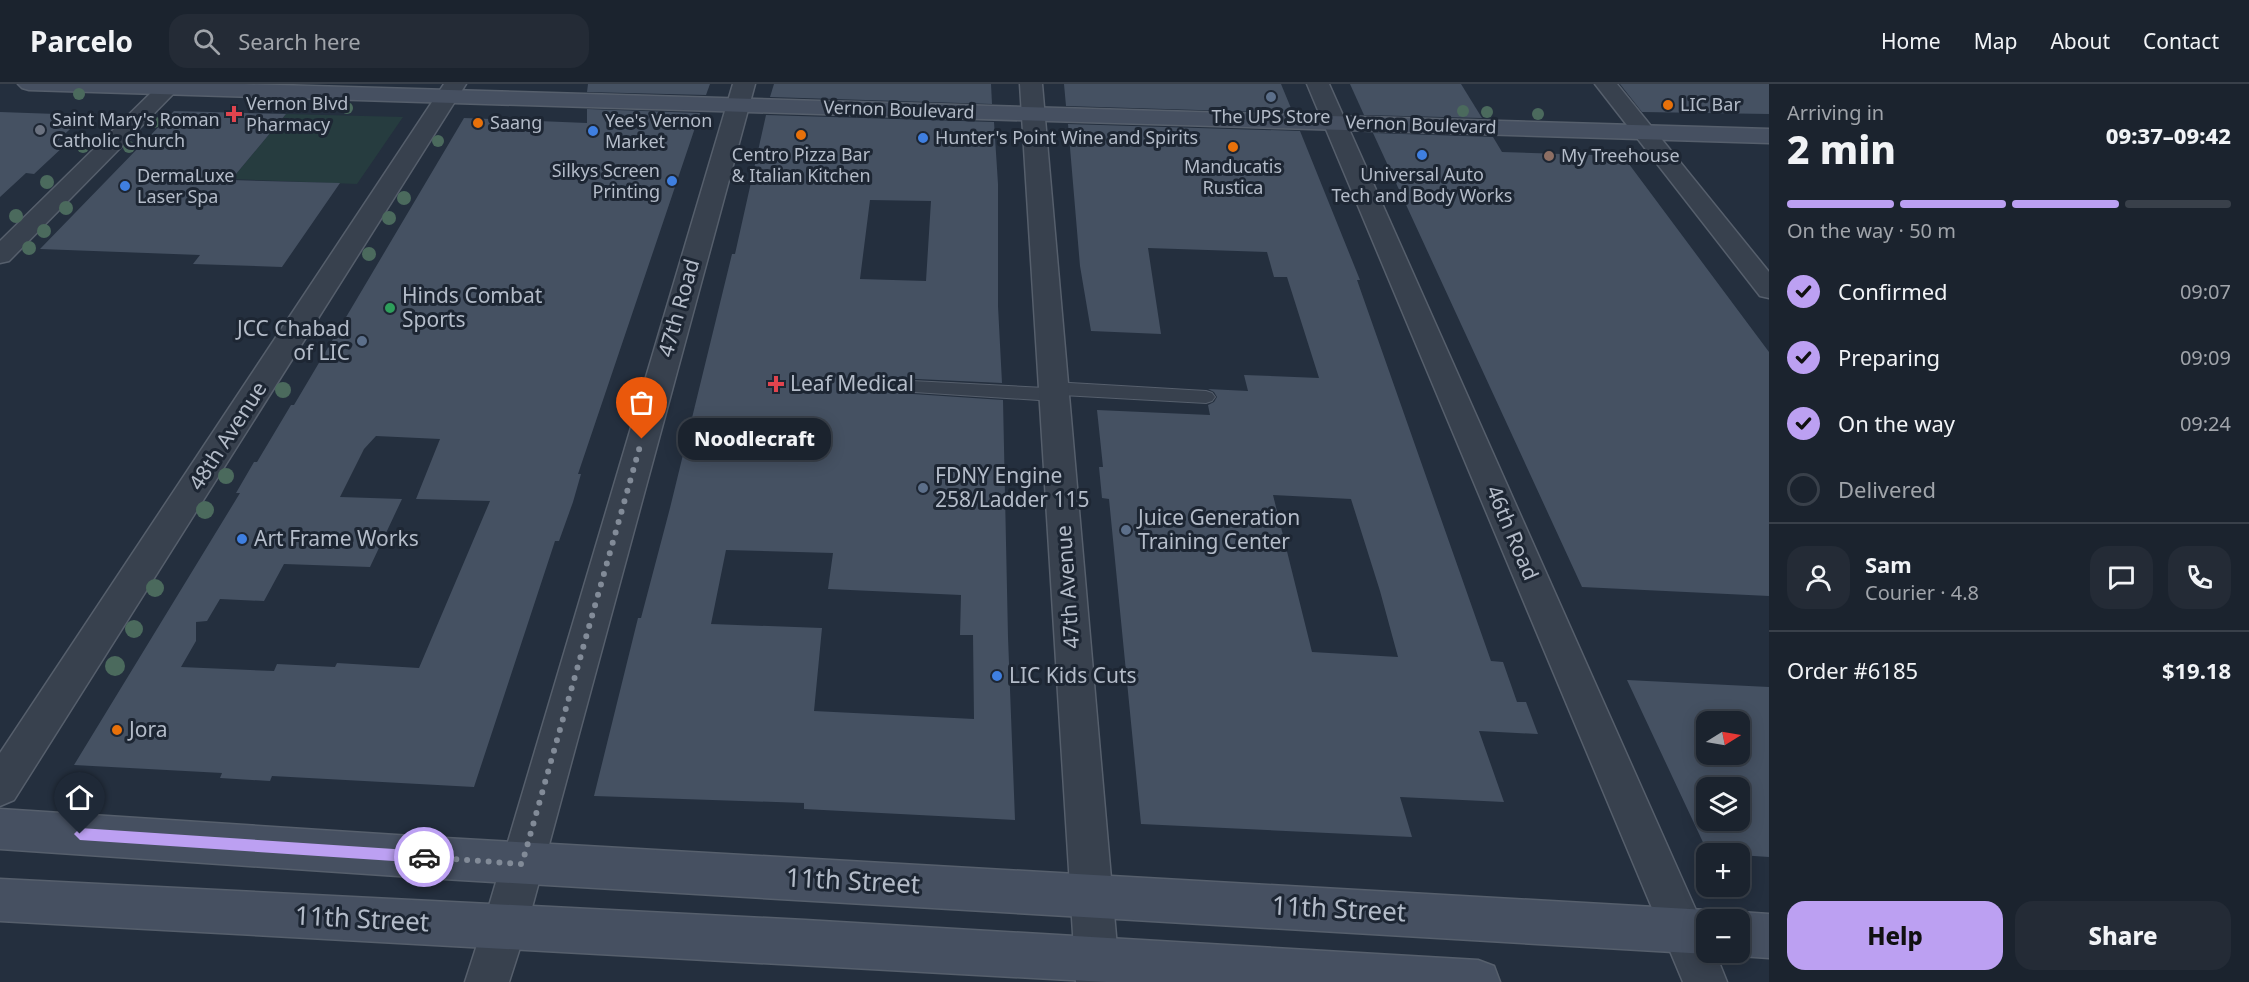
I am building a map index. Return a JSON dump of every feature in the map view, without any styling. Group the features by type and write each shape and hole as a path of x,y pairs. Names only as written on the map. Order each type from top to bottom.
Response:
{"main road":[{"name":"Vernon Boulevard","path":"29,84 1032,99 1335,123 1769,136"},
{"name":"11th Street","path":"0,829 522,864 1091,894 1695,931"},
{"name":"11th Street","path":"0,900 1030,954 1098,971 1478,982"},
{"path":"1750,935 1769,936"}],"street":[{"name":"46th Road","path":"1318,84 1695,931 1705,982"},
{"path":"1606,84 1769,290"},
{"path":"0,255 170,86"},
{"name":"48th Avenue","path":"0,787 452,90"},
{"name":"47th Road","path":"487,982 505,926 741,94"},
{"name":"47th Avenue","path":"1032,99 1098,971"}],"lane":[{"path":"874,385 1206,397"}],"green space":[{"path":"286,114 403,117 357,184 232,179"}],"building":[{"path":"588,84 710,84 706,95 587,92"},
{"path":"774,84 991,84 992,104 770,97"},
{"path":"1064,84 1281,84 1293,113 1066,106"},
{"path":"1350,84 1461,84 1482,118 1364,115"},
{"path":"1620,84 1769,84 1769,114 1642,112"},
{"path":"587,109 700,113 578,474 581,474 573,502 559,541 555,541 474,787 272,776 270,781 220,778 222,773 74,765 240,493 236,493 254,462 257,462 291,405 294,405 464,118 587,123","holes":["376,436 440,439 416,499 490,501 419,668 337,663 335,667 277,664 274,671 181,667 196,641 196,622 207,621 220,599 264,601 284,564 370,567 402,499 340,497 364,449"]},
{"path":"174,111 286,114 231,180 340,183 282,267 193,264 200,255 40,249"},
{"path":"0,112 85,115 52,146 64,146 34,174 26,173 0,197"},
{"path":"766,115 994,122 998,184 998,306 1002,383 874,377 866,380 863,385 868,391 1003,400 1015,820 804,809 804,803 594,796 638,618 641,618 670,508 732,254 735,254","holes":["870,200 931,201 926,281 860,279","726,550 833,553 828,589 961,595 960,635 973,635 974,719 814,711 822,628 711,624"]},
{"path":"1068,124 1300,131 1360,280 1357,280 1491,661 1503,662 1517,702 1526,702 1538,734 1479,731 1504,802 1400,797 1412,837 1141,824 1109,499 1102,498 1099,467 1103,467 1097,410 1210,415 1208,405 1217,397 1208,389 1248,391 1244,375 1319,378 1287,277 1274,277 1267,252 1148,248 1161,334 1091,331 1080,266","holes":["1273,495 1351,499 1380,591 1398,657 1312,652"]},
{"path":"1373,133 1493,137 1502,152 1623,156 1769,352 1769,596 1582,587"},
{"path":"1627,680 1769,687 1769,857 1750,856 1750,843 1703,843 1698,831 1750,831 1750,777 1696,777 1696,827"}],"way so far":[{"path":"424,857 522,864 642,439"}],"place":[{"name":"The UPS Store","path":"1271,97"},
{"name":"LIC Bar","path":"1668,105"},
{"name":"Vernon Blvd Pharmacy","path":"234,114"},
{"name":"Saang","path":"478,123"},
{"name":"Saint Mary's Roman Catholic Church","path":"40,130"},
{"name":"Yee's Vernon Market","path":"593,131"},
{"name":"Centro Pizza Bar & Italian Kitchen","path":"801,135"},
{"name":"Hunter's Point Wine and Spirits","path":"923,138"},
{"name":"Manducatis Rustica","path":"1233,147"},
{"name":"Universal Auto Tech and Body Works","path":"1422,155"},
{"name":"My Treehouse","path":"1549,156"},
{"name":"Silkys Screen Printing","path":"672,181"},
{"name":"DermaLuxe Laser Spa","path":"125,186"},
{"name":"Hinds Combat Sports","path":"390,308"},
{"name":"JCC Chabad of LIC","path":"362,341"},
{"name":"Leaf Medical","path":"776,384"},
{"name":"Noodlecraft","path":"642,439"},
{"name":"FDNY Engine 258/Ladder 115","path":"923,488"},
{"name":"Juice Generation Training Center","path":"1126,530"},
{"name":"Art Frame Works","path":"242,539"},
{"name":"LIC Kids Cuts","path":"997,676"},
{"name":"Jora","path":"117,730"}],"route":[{"path":"80,834 424,857"}]}
